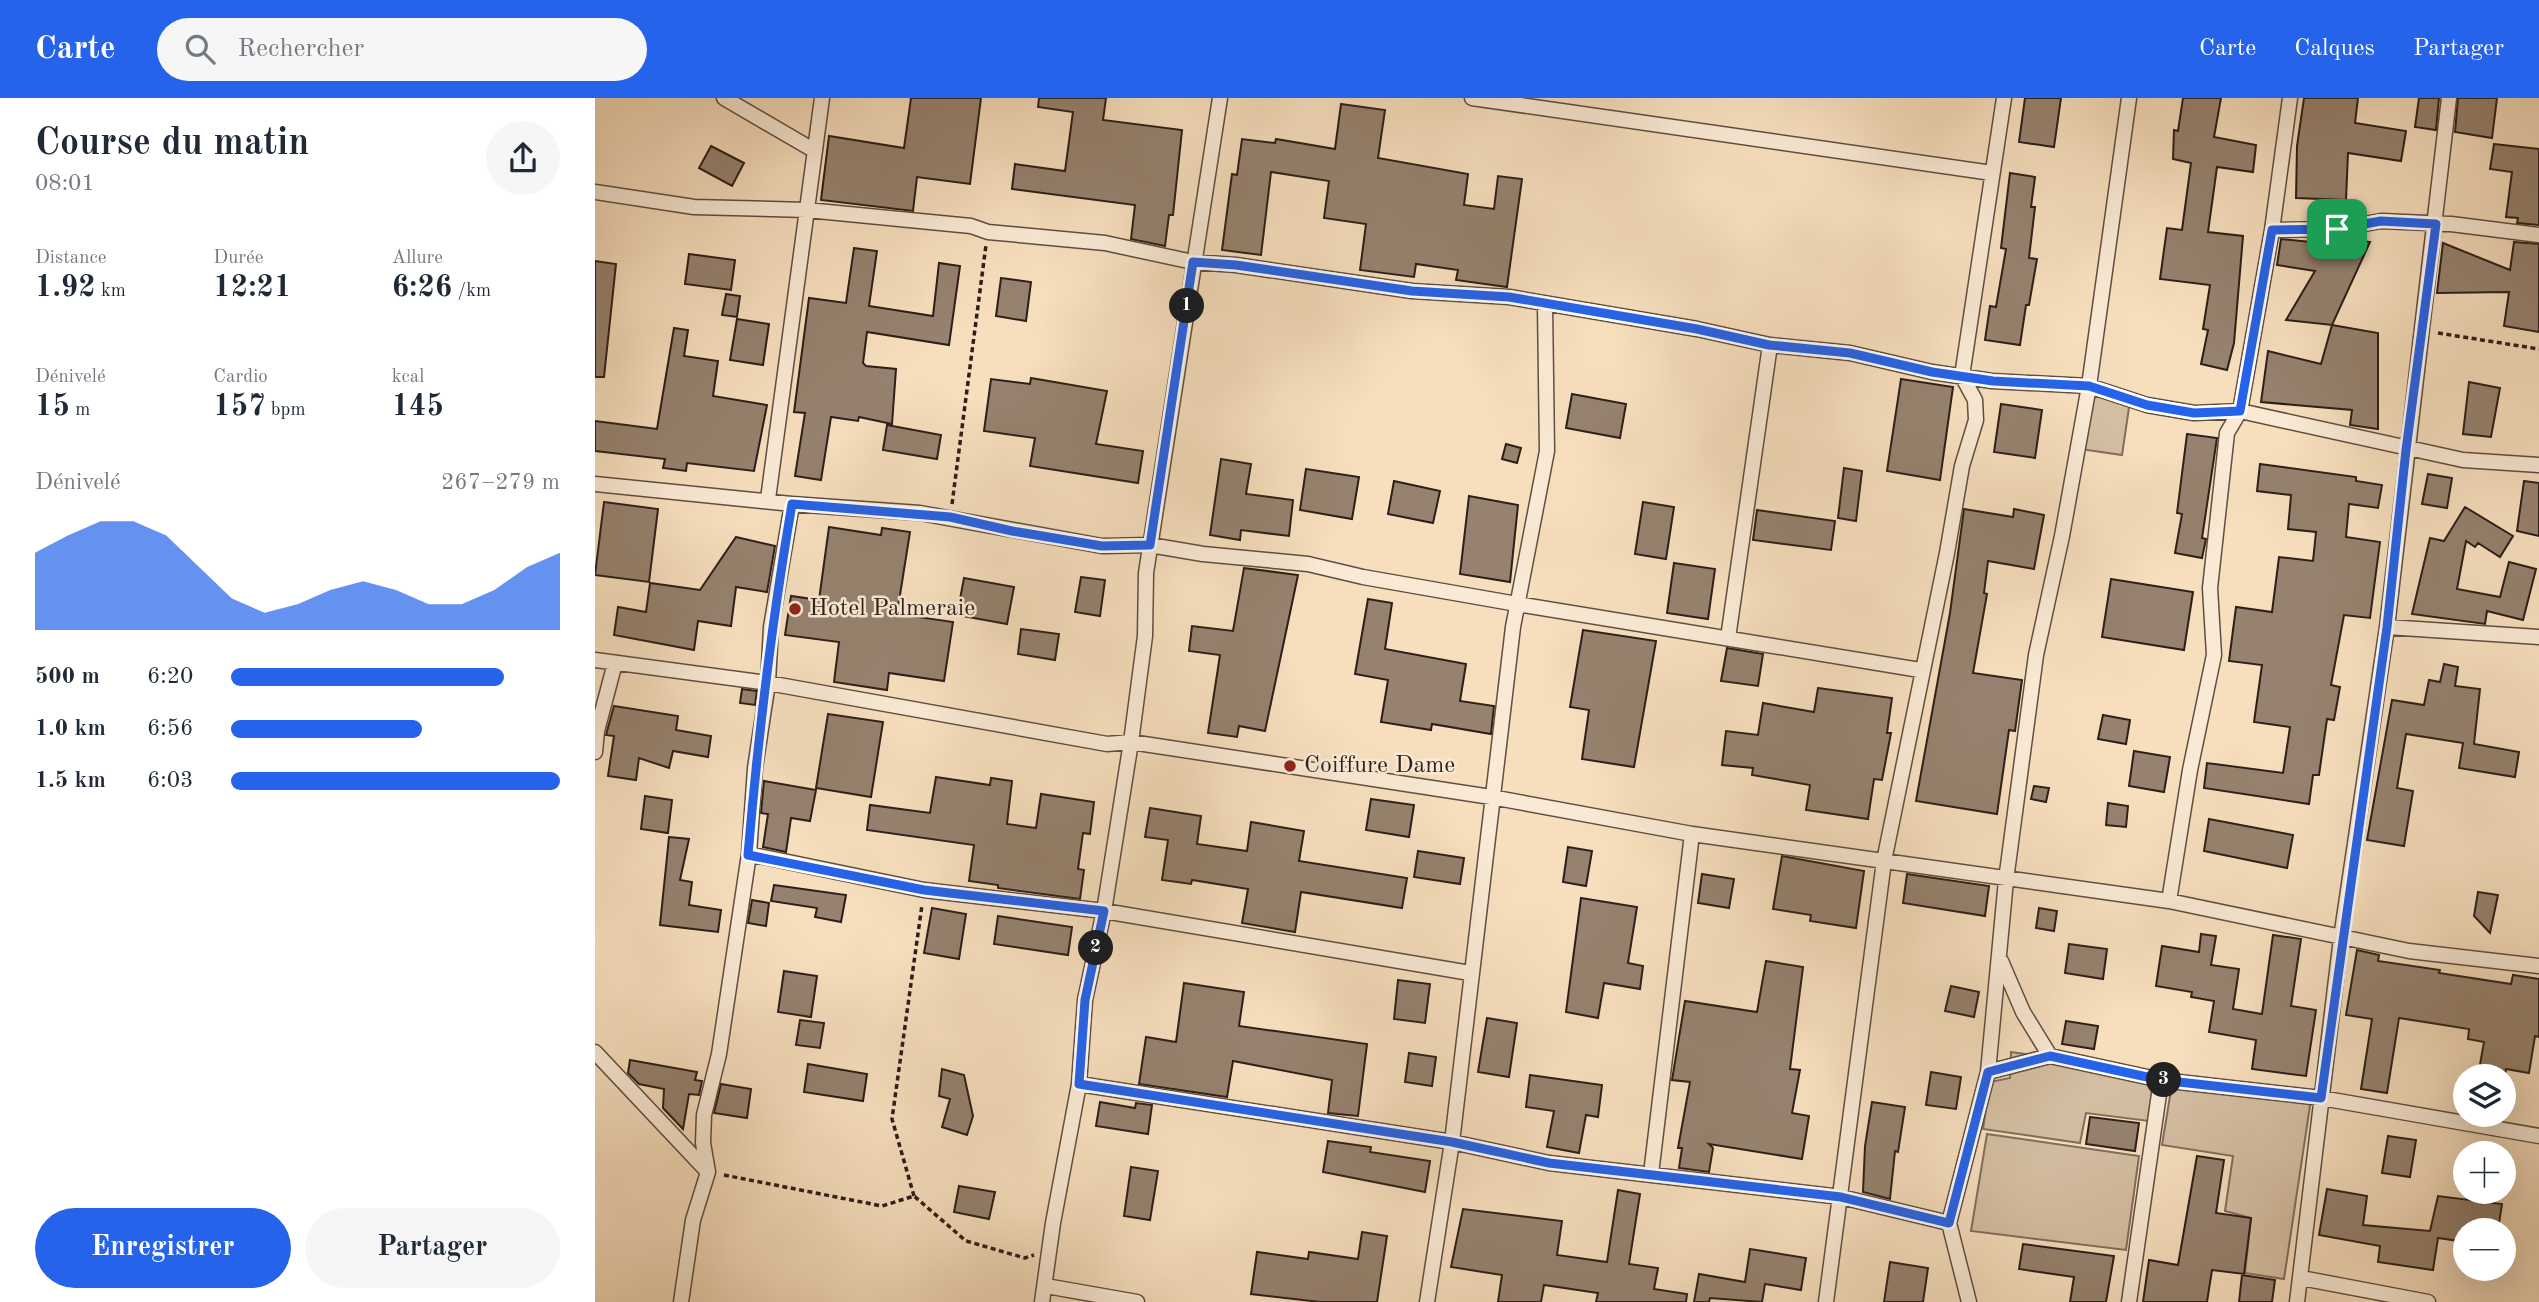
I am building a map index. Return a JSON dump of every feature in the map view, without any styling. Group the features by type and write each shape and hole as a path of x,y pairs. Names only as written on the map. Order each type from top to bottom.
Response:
{"street":[{"path":"724,98 815,151"},
{"path":"768,499 823,98"},
{"path":"1042,1302 1079,1084 1085,1000 1104,911 1131,742 1145,636 1146,573 1220,98"},
{"path":"1472,98 1992,173"},
{"path":"1584,114 1586,98"},
{"path":"1826,1302 1884,861 1920,670 1947,553 1959,478 1976,420 1975,400 1962,376 2004,98"},
{"path":"1969,1302 1949,1223 1988,1072 2007,880 2036,655 2062,536 2089,386 2129,98"},
{"path":"2169,901 2190,770 2214,655 2210,588 2227,433 2240,411 2272,230 2290,98"},
{"path":"2297,1302 2341,938 2387,627 2449,98"},
{"path":"595,192 694,207 807,210 971,226 988,232 1105,243 1193,262 1236,265 1412,291 1509,297 1697,329 1769,345 1850,353 1895,366 1962,376 2089,386 2147,405 2194,413 2240,411 2406,450 2463,460 2539,465"},
{"path":"2272,230 2337,229 2381,221 2539,235"},
{"path":"1427,1302 1452,1142 1491,797 1503,725 1517,604 1547,451 1545,305"},
{"path":"1728,638 1769,345"},
{"path":"595,484 950,517 1012,531 1102,546 1150,545 1249,560 1308,564 1363,577 1517,604 1920,670"},
{"path":"681,1302 693,1220 708,1172 703,1143 704,1115 719,1054 748,855 755,768 768,683 771,627 792,504"},
{"path":"2387,627 2539,637"},
{"path":"595,660 768,683 1107,744 1131,742 1491,797 1692,834 2169,901 2409,951 2539,965"},
{"path":"595,752 597,731 615,663"},
{"path":"1651,1174 1692,834"},
{"path":"748,855 924,890 1104,911 1470,973"},
{"path":"2000,956 2023,1012 2050,1056"},
{"path":"595,1052 708,1172"},
{"path":"1988,1072 2050,1056 2161,1080 2321,1098 2539,1136"},
{"path":"2129,1302 2161,1080"},
{"path":"1079,1084 1452,1142 1549,1163 1841,1197 1949,1223"},
{"path":"2301,1278 2428,1302"},
{"path":"1046,1286 1137,1302"}],"path":[{"path":"950,517 988,232"},
{"path":"2422,331 2539,349"},
{"path":"924,890 893,1119 914,1196 966,1241 1025,1258 1050,1248"},
{"path":"708,1172 882,1206 914,1196"}],"shaded area":[{"path":"2088,394 2130,401 2122,455 2080,449"},
{"path":"2011,1052 2157,1072 2149,1121 2086,1113 2080,1143 1983,1129 1990,1082 2010,1078"},
{"path":"2173,1078 2311,1099 2284,1279 2245,1273 2251,1218 2225,1211 2233,1156 2162,1145"},
{"path":"1987,1134 2139,1156 2126,1250 1971,1231"}],"building":[{"path":"911,98 981,98 970,184 917,177 913,211 821,200 829,136 904,148"},
{"path":"1039,98 1106,98 1103,120 1182,130 1173,215 1169,215 1165,246 1131,239 1135,205 1012,189 1015,164 1065,171 1073,112 1038,107"},
{"path":"2025,98 2061,98 2054,147 2019,142"},
{"path":"2183,98 2221,98 2214,137 2256,145 2253,172 2217,167 2208,232 2243,236 2234,343 2227,370 2201,364 2208,330 2203,329 2210,285 2160,279 2167,228 2182,230 2191,163 2173,159 2174,130 2178,131"},
{"path":"2304,98 2358,98 2355,123 2406,131 2401,161 2348,153 2346,200 2296,198 2297,146"},
{"path":"2419,98 2439,98 2436,130 2415,127"},
{"path":"2458,98 2497,98 2492,138 2455,132"},
{"path":"1341,104 1385,110 1378,158 1468,174 1464,205 1494,209 1498,176 1522,179 1507,287 1456,280 1458,270 1416,264 1414,277 1360,270 1366,224 1324,218 1329,181 1271,172 1261,255 1222,250 1232,174 1237,175 1242,139 1275,143 1276,139 1335,149"},
{"path":"2494,144 2539,149 2539,225 2517,223 2518,218 2506,217 2512,172 2490,169"},
{"path":"711,146 744,163 732,186 699,168"},
{"path":"2010,173 2035,177 2031,207 2035,207 2029,258 2037,259 2020,345 1985,340 1990,306 1996,307 2006,249 2001,248"},
{"path":"2281,239 2331,244 2334,239 2370,242 2332,325 2286,320 2315,271 2277,265"},
{"path":"2514,242 2539,244 2539,332 2504,326 2509,292 2437,293 2443,243 2510,270"},
{"path":"854,248 877,251 869,306 933,316 939,263 960,266 949,345 867,332 863,363 866,366 896,369 892,424 859,417 858,421 831,417 821,480 795,476 805,413 794,412 809,298 846,303"},
{"path":"689,254 735,260 731,290 685,284"},
{"path":"595,261 616,264 604,377 595,377"},
{"path":"1001,278 1031,282 1026,321 996,316"},
{"path":"726,294 740,296 737,317 722,315"},
{"path":"737,319 769,324 763,365 730,360"},
{"path":"2332,325 2378,333 2378,429 2350,425 2352,410 2261,402 2268,351 2321,364"},
{"path":"674,328 688,330 684,356 718,361 713,396 767,405 754,471 687,463 686,471 663,468 665,459 595,451 595,421 657,429"},
{"path":"1031,378 1107,391 1096,444 1143,451 1138,483 1030,466 1035,438 984,431 991,379 1030,384"},
{"path":"1901,379 1953,387 1940,480 1887,471"},
{"path":"2469,382 2500,388 2491,437 2463,434"},
{"path":"1572,394 1626,404 1620,438 1566,428"},
{"path":"2001,404 2042,410 2035,458 1994,452"},
{"path":"887,425 941,435 937,459 883,450"},
{"path":"2187,434 2217,438 2202,538 2206,539 2202,558 2175,553 2182,514 2177,513"},
{"path":"1506,444 1521,448 1517,463 1502,459"},
{"path":"1221,459 1251,464 1246,494 1293,500 1289,536 1241,530 1240,540 1210,535"},
{"path":"2260,464 2356,477 2356,481 2382,485 2378,508 2349,504 2346,537 2380,542 2370,618 2344,615 2331,685 2340,687 2334,720 2327,719 2319,775 2313,775 2309,804 2204,788 2207,763 2283,773 2290,727 2254,722 2262,665 2229,661 2236,607 2272,612 2279,557 2313,561 2316,532 2288,529 2291,495 2257,491"},
{"path":"1844,468 1862,471 1856,521 1838,518"},
{"path":"1306,469 1359,477 1352,519 1300,510"},
{"path":"2428,474 2452,478 2447,508 2422,504"},
{"path":"1394,481 1440,491 1433,523 1388,514"},
{"path":"2524,481 2539,483 2539,536 2517,531"},
{"path":"1469,496 1518,505 1510,582 1460,574"},
{"path":"604,502 658,509 649,582 595,575"},
{"path":"1643,502 1674,507 1666,559 1635,554"},
{"path":"2465,507 2513,536 2500,557 2478,543 2475,547 2466,541 2457,589 2500,597 2509,562 2536,569 2523,620 2487,611 2485,624 2412,614 2430,538 2444,541"},
{"path":"1964,509 2013,517 2014,509 2044,515 2034,569 1988,561 1984,593 1987,594 1973,673 2022,680 2015,731 2009,730 1997,814 1916,801 1950,613"},
{"path":"1757,510 1835,521 1831,550 1753,540"},
{"path":"829,527 881,535 882,528 910,532 897,614 953,622 944,681 889,673 887,690 834,682 839,642 785,635 791,596 819,600"},
{"path":"736,537 775,546 767,592 736,587 731,626 698,621 694,650 614,635 618,607 646,612 650,583 700,590"},
{"path":"1674,563 1715,569 1708,619 1667,613"},
{"path":"1244,568 1298,575 1265,731 1239,726 1237,737 1208,733 1220,655 1189,651 1192,626 1233,631"},
{"path":"1081,577 1105,580 1100,616 1075,612"},
{"path":"964,578 1014,587 1007,624 957,615"},
{"path":"2111,579 2193,592 2184,650 2102,637"},
{"path":"1368,599 1392,603 1385,649 1466,664 1460,701 1494,706 1491,734 1432,724 1431,730 1381,722 1388,680 1355,674"},
{"path":"1021,629 1059,634 1055,660 1018,654"},
{"path":"1583,630 1656,641 1634,767 1582,759 1589,710 1570,707"},
{"path":"1727,648 1763,654 1758,686 1721,681"},
{"path":"2444,664 2458,667 2455,686 2480,689 2474,744 2519,752 2515,777 2459,768 2463,743 2406,734 2397,788 2413,791 2404,846 2367,840 2392,700 2424,705 2429,680 2440,682"},
{"path":"1818,688 1892,698 1887,733 1891,733 1882,780 1874,779 1868,819 1806,810 1810,785 1752,775 1753,768 1722,765 1726,731 1758,735 1763,703 1814,712"},
{"path":"742,689 757,691 755,705 740,703"},
{"path":"614,706 678,716 676,730 711,736 708,757 673,751 669,768 639,758 636,780 608,776 614,736 606,735"},
{"path":"828,714 883,722 871,797 816,788"},
{"path":"2103,715 2130,720 2126,744 2098,739"},
{"path":"2134,751 2170,757 2164,792 2129,786"},
{"path":"936,777 990,785 991,778 1012,781 1007,824 1036,828 1041,794 1094,802 1090,834 1083,833 1078,869 1084,870 1080,899 998,888 998,885 969,881 974,845 867,830 870,805 930,813"},
{"path":"764,781 816,790 810,821 791,818 786,852 763,847 768,814 761,813"},
{"path":"2034,786 2049,788 2046,802 2031,799"},
{"path":"645,796 672,800 668,833 641,829"},
{"path":"1371,799 1414,805 1409,837 1366,830"},
{"path":"2108,803 2128,806 2126,827 2106,825"},
{"path":"1150,808 1201,816 1197,844 1247,851 1251,822 1304,831 1299,861 1407,878 1402,908 1301,892 1295,932 1242,923 1248,889 1192,880 1191,884 1162,880 1168,840 1145,837"},
{"path":"2209,819 2293,835 2287,868 2204,851"},
{"path":"669,837 689,839 680,880 692,882 689,905 721,910 718,932 660,925"},
{"path":"1568,847 1592,851 1586,886 1563,882"},
{"path":"1418,851 1464,858 1460,884 1414,877"},
{"path":"1782,856 1864,871 1856,928 1810,921 1811,915 1773,909"},
{"path":"1702,874 1734,879 1729,908 1698,903"},
{"path":"1907,874 1989,886 1985,916 1903,903"},
{"path":"774,885 846,895 841,922 815,917 817,908 771,901"},
{"path":"2478,892 2498,895 2490,933 2474,916"},
{"path":"1581,898 1637,907 1628,963 1643,966 1640,989 1604,983 1598,1018 1566,1012"},
{"path":"752,900 769,903 766,926 748,923"},
{"path":"932,908 966,914 959,959 924,953"},
{"path":"2039,908 2057,911 2054,931 2036,928"},
{"path":"998,916 1072,927 1068,955 994,944"},
{"path":"2201,934 2216,936 2211,965 2239,969 2233,1009 2262,1014 2273,935 2301,939 2291,1006 2316,1010 2306,1076 2252,1069 2256,1040 2209,1032 2214,1001 2191,997 2192,992 2156,986 2162,946 2199,952"},
{"path":"2069,944 2107,949 2103,979 2065,973"},
{"path":"2357,950 2379,955 2378,961 2440,970 2439,973 2511,984 2513,975 2539,979 2539,1037 2535,1036 2529,1073 2516,1071 2516,1064 2480,1064 2484,1042 2468,1039 2469,1029 2399,1018 2387,1093 2361,1089 2372,1019 2346,1015"},
{"path":"1766,961 1803,967 1790,1069 1800,1070 1792,1113 1809,1116 1802,1159 1709,1144 1713,1148 1709,1172 1679,1168 1682,1148 1678,1148 1690,1082 1672,1080 1685,1001 1757,1012"},
{"path":"784,971 817,976 811,1017 778,1012"},
{"path":"1398,980 1430,984 1425,1023 1394,1019"},
{"path":"1184,983 1244,992 1239,1026 1367,1044 1358,1116 1328,1113 1332,1080 1233,1061 1227,1097 1139,1084 1146,1037 1176,1042"},
{"path":"1951,986 1979,992 1974,1017 1945,1011"},
{"path":"1487,1018 1517,1023 1509,1077 1478,1072"},
{"path":"800,1020 824,1023 820,1048 796,1045"},
{"path":"2066,1021 2098,1026 2094,1049 2062,1044"},
{"path":"1409,1053 1436,1057 1432,1086 1405,1082"},
{"path":"630,1060 697,1072 695,1080 702,1081 699,1095 689,1094 683,1129 663,1108 664,1089 639,1084 628,1073"},
{"path":"808,1064 867,1074 863,1101 804,1092"},
{"path":"942,1069 964,1075 973,1116 967,1135 942,1127 950,1099 939,1096"},
{"path":"1931,1072 1961,1077 1956,1109 1926,1105"},
{"path":"1530,1075 1602,1085 1598,1117 1586,1115 1579,1153 1547,1147 1554,1111 1526,1107"},
{"path":"721,1084 751,1089 747,1118 714,1113"},
{"path":"1100,1102 1135,1108 1136,1103 1152,1105 1148,1134 1096,1126"},
{"path":"1872,1102 1905,1107 1898,1152 1895,1151 1890,1199 1863,1192 1865,1146"},
{"path":"2090,1117 2139,1123 2135,1151 2086,1144"},
{"path":"2388,1136 2416,1140 2410,1177 2382,1173"},
{"path":"1328,1141 1371,1147 1370,1152 1430,1161 1425,1192 1323,1172"},
{"path":"2197,1156 2224,1160 2216,1213 2251,1218 2244,1274 2212,1270 2207,1302 2143,1302 2149,1260 2178,1265"},
{"path":"1131,1167 1158,1171 1150,1220 1124,1216"},
{"path":"959,1186 995,1192 989,1219 954,1212"},
{"path":"2327,1189 2367,1196 2363,1225 2430,1231 2438,1196 2453,1198 2453,1204 2502,1204 2500,1218 2453,1218 2453,1240 2438,1238 2433,1270 2378,1262 2380,1246 2319,1235"},
{"path":"1618,1190 1640,1194 1629,1264 1658,1268 1654,1289 1687,1294 1686,1302 1596,1302 1598,1293 1544,1285 1541,1302 1498,1302 1502,1275 1451,1267 1463,1209 1562,1221 1557,1255 1607,1262"},
{"path":"1362,1232 1387,1236 1377,1302 1320,1302 1251,1294 1257,1252 1308,1259 1309,1252 1358,1259"},
{"path":"2023,1244 2114,1256 2106,1302 2070,1302 2074,1277 2019,1269"},
{"path":"1750,1249 1806,1258 1801,1290 1765,1284 1762,1302 1710,1298 1709,1302 1694,1302 1699,1274 1745,1282"},
{"path":"1890,1262 1928,1268 1923,1302 1884,1302"},
{"path":"2242,1275 2275,1280 2272,1302 2239,1302"}],"place":[{"name":"Hotel Palmeraie","path":"795,609"},
{"name":"Coiffure Dame","path":"1290,766"}],"route":[{"path":"2381,221 2436,224 2406,450 2387,627 2341,938 2321,1098 2161,1080 2050,1056 1988,1072 1949,1223 1841,1197 1549,1163 1452,1142 1079,1084 1085,1000 1104,911 924,890 748,855 755,768 768,683 771,627 792,504 950,517 1012,531 1102,546 1150,545 1193,262 1236,265 1412,291 1509,297 1735,336 1769,345 1850,353 1895,366 1932,372 1993,381 2089,386 2147,405 2194,413 2240,411 2272,230 2296,232 2337,229 2381,221"}]}
